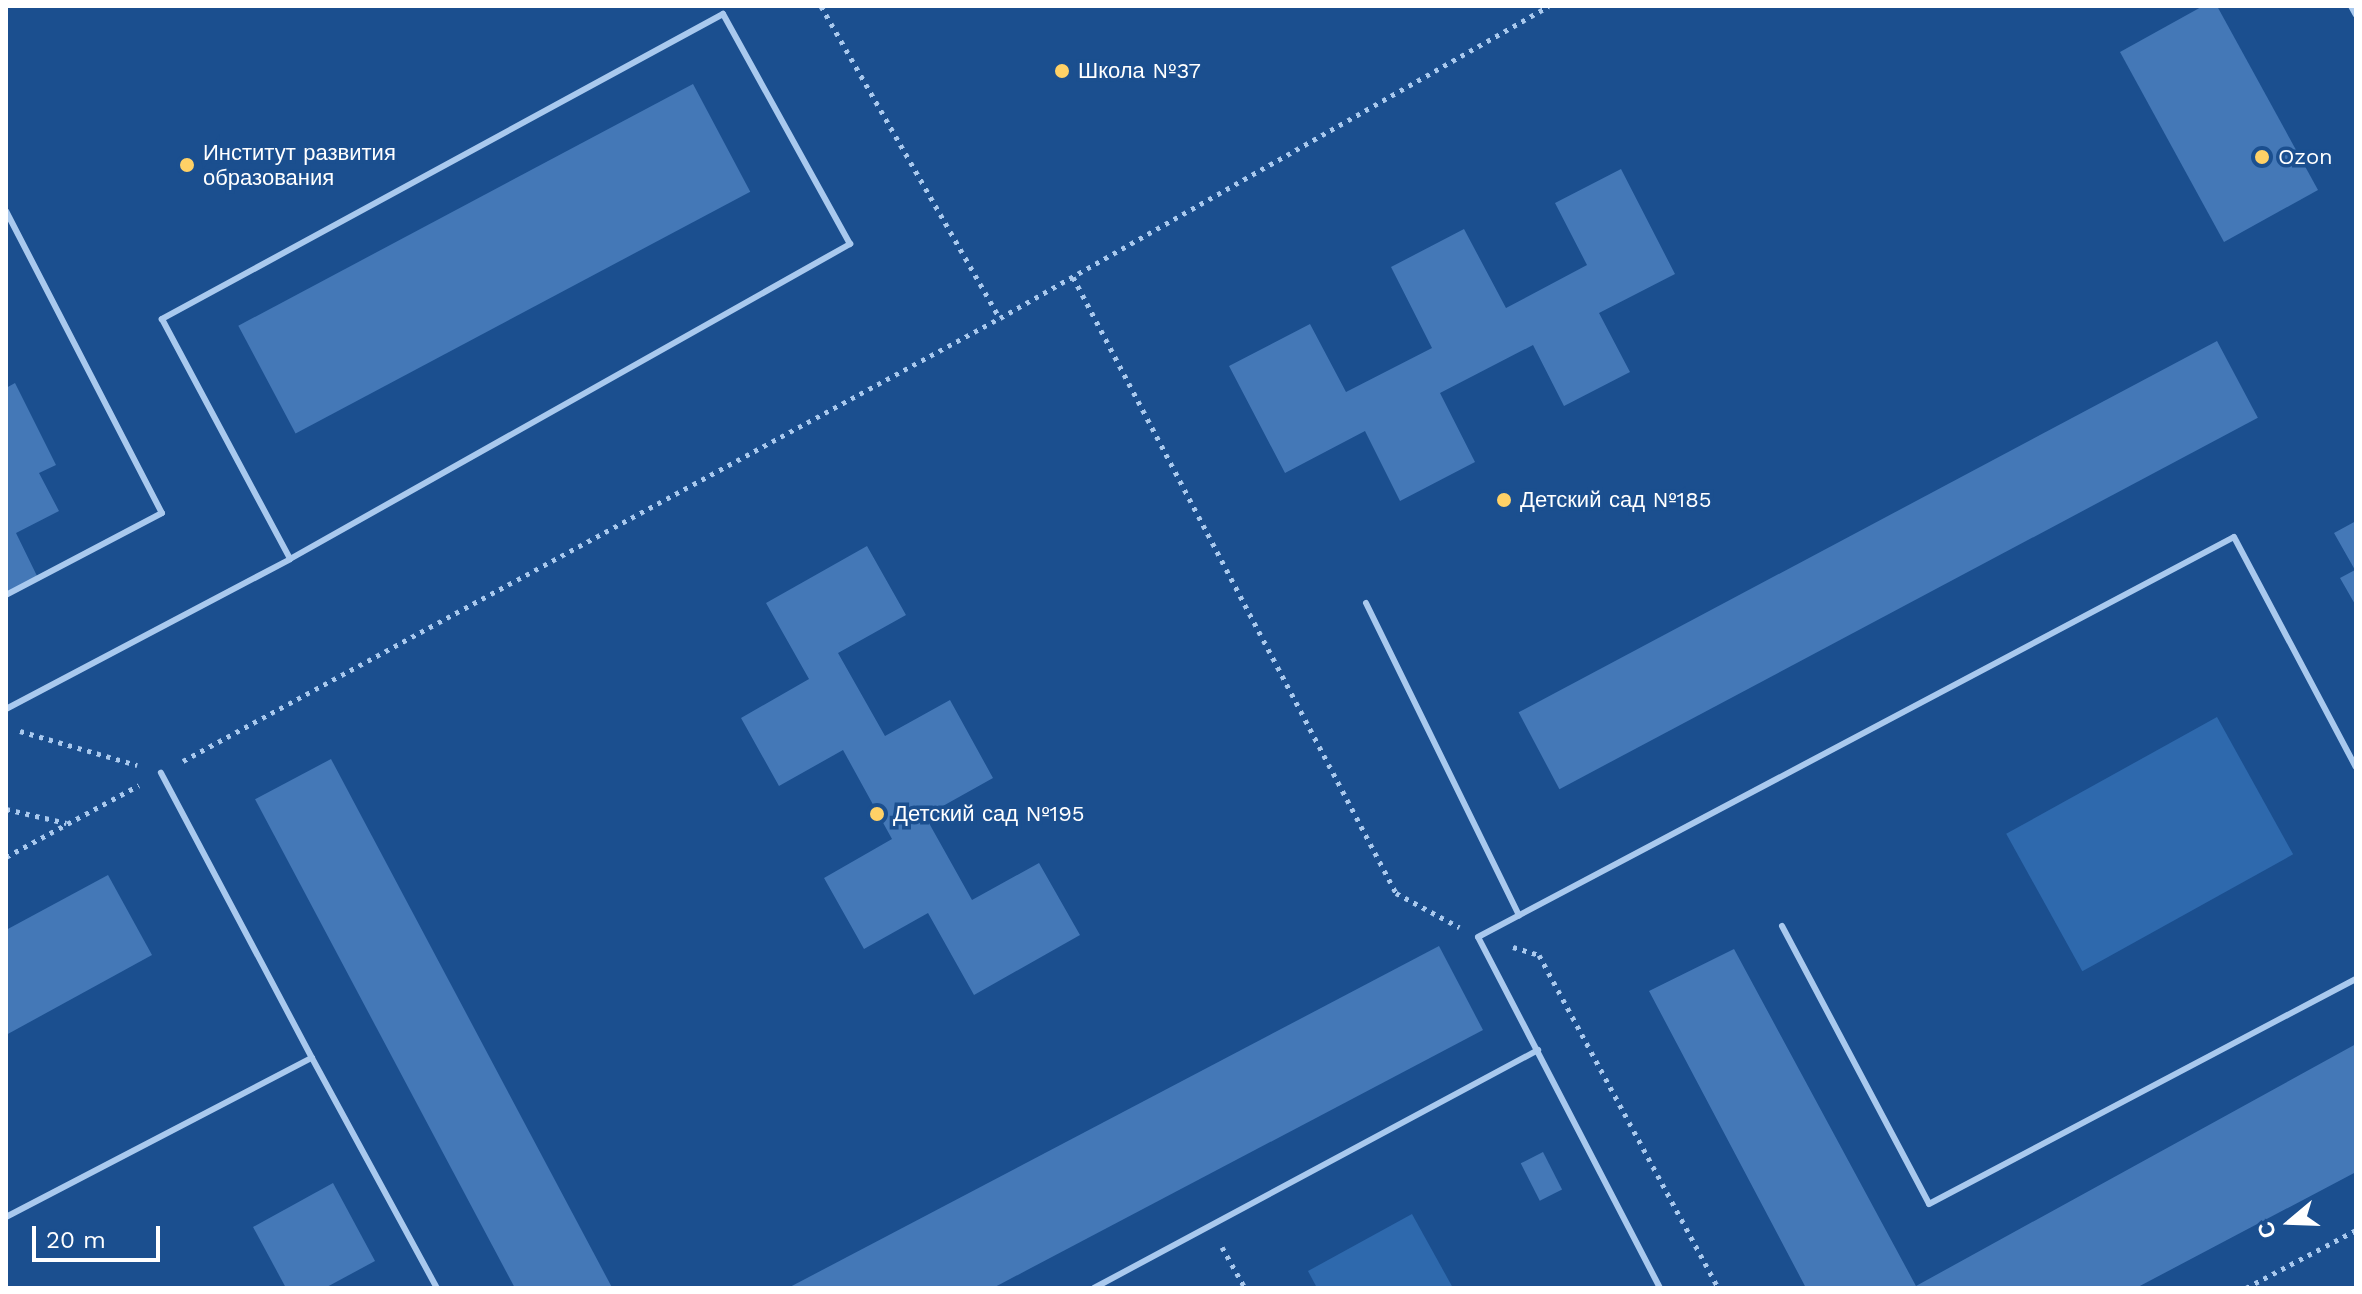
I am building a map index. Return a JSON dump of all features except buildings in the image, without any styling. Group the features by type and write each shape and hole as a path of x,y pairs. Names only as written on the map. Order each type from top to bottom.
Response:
{"lane":[{"path":"2351,6 2356,15"},
{"path":"6,709 290,559 850,244 723,14 162,319 290,559"},
{"path":"6,211 162,513 6,595"},
{"path":"1660,1288 1478,937 2234,537 2356,767"},
{"path":"1366,603 1519,916"},
{"path":"161,773 437,1288"},
{"path":"1782,926 1929,1204 2356,979"},
{"path":"1094,1288 1538,1050"},
{"path":"6,1217 312,1058"}],"path":[{"path":"821,6 1000,318"},
{"path":"6,857 1000,318 1549,6"},
{"path":"1073,277 1396,893 1478,937 1539,955 1718,1288"},
{"path":"6,726 161,773"},
{"path":"6,809 67,824"},
{"path":"1211,1226 1245,1288"},
{"path":"2246,1288 2356,1230"}],"shaded area":[{"path":"2217,717 2293,854 2082,971 2006,834"},
{"path":"1412,1214 1453,1288 1317,1288 1308,1271"}],"place":[{"name":"Школа №37","path":"1062,71"},
{"name":"Ozon","path":"2262,157"},
{"name":"Институт развития образования","path":"187,165"},
{"name":"Детский сад №185","path":"1504,500"},
{"name":"Детский сад №195","path":"877,814"}]}
